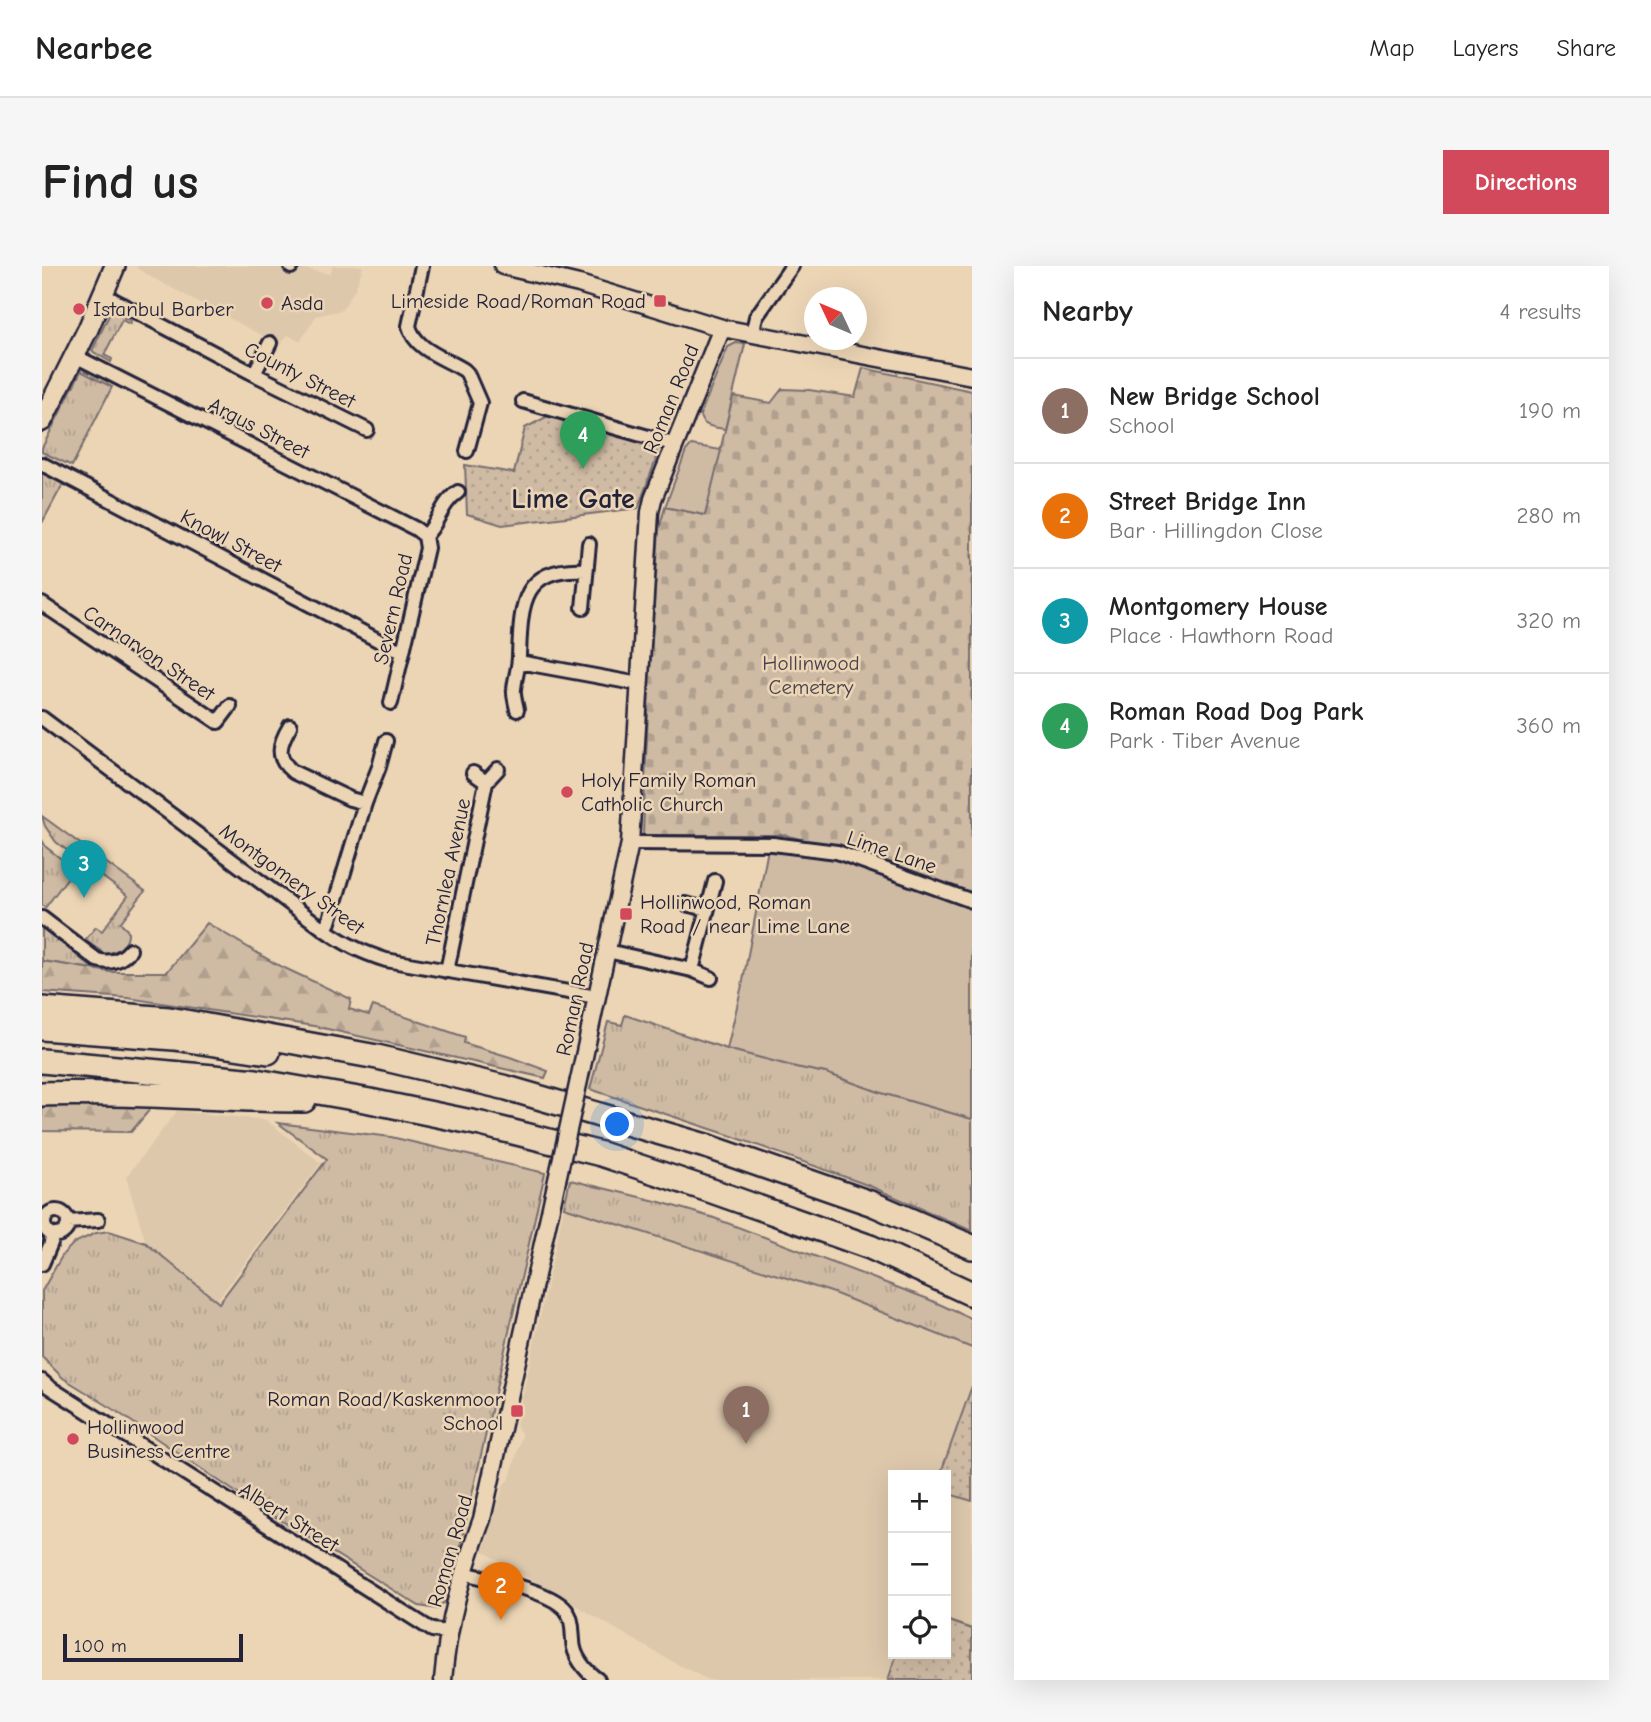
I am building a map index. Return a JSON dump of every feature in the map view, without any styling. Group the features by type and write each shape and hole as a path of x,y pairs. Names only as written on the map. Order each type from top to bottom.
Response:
{"highway":[{"path":"42,1009 169,1019 377,1057 507,1088 709,1147 873,1204 972,1247"},
{"path":"42,1028 174,1038 507,1088"},
{"path":"42,1060 256,1081 481,1124 601,1154 870,1247 972,1294"},
{"path":"42,1094 91,1092 245,1100 370,1101"}],"main road":[{"path":"42,421 116,266"}],"street":[{"path":"422,266 409,326 411,335 418,343 467,373 480,403 467,451"},
{"path":"503,266 525,268 722,328 972,376"},
{"path":"752,334 756,317 792,266"},
{"name":"County Street","path":"104,295 367,430"},
{"name":"Roman Road","path":"443,1680 448,1632 463,1573 482,1519 629,843 650,512 722,328"},
{"path":"254,374 270,343"},
{"name":"Argus Street","path":"75,356 416,529 425,536"},
{"path":"523,401 676,445"},
{"name":"Knowl Street","path":"42,464 391,647 403,650"},
{"name":"Severn Road","path":"391,704 428,548 425,536 433,529 449,498 458,492"},
{"path":"583,608 589,544"},
{"path":"517,710 513,692 519,662 525,598 531,588 550,573 571,569 586,570"},
{"name":"Carnarvon Street","path":"42,604 218,722 230,706"},
{"path":"519,662 639,684"},
{"path":"500,690 513,692"},
{"name":"Montgomery Street","path":"42,718 349,946 386,960 597,997"},
{"path":"290,726 283,737 280,751 285,766 339,794 365,803"},
{"path":"325,930 386,741"},
{"name":"Thornlea Avenue","path":"447,971 486,782 498,769"},
{"name":"Thornlea Avenue","path":"472,773 486,782"},
{"name":"Lime Lane","path":"629,843 774,845 837,852 972,901"},
{"path":"692,970 715,881"},
{"path":"685,904 707,909"},
{"path":"42,918 97,960 106,963 117,961 130,950"},
{"path":"607,951 692,970 711,978"},
{"path":"55,1211 65,1215 68,1222 63,1233 57,1235 46,1229 43,1221 48,1214 55,1211"},
{"path":"68,1222 98,1220"},
{"path":"42,1264 52,1234"},
{"name":"Albert Street","path":"42,1381 432,1630 448,1632"},
{"path":"463,1573 536,1592 562,1605 571,1620 574,1649 587,1671 598,1680"}],"shaded area":[{"path":"137,266 299,266 330,274 333,266 363,266 356,287 342,310 316,316 300,342 288,335 280,345 151,277"},
{"path":"177,1111 266,1120 321,1163 217,1300 146,1243 126,1177"},
{"path":"564,1207 831,1292 972,1348 972,1680 708,1680 662,1656 483,1551 504,1484 510,1478 522,1435 516,1426"}],"green space":[{"path":"111,311 131,321 130,324 122,320 104,355 112,359 111,362 92,351"},
{"path":"736,343 745,344 725,429 709,426 703,422 700,415 728,347"},
{"name":"Hollinwood Cemetery","path":"863,368 972,391 972,894 838,848 784,835 643,835 659,530 665,507 705,515 733,396 771,403 782,389 855,397"},
{"path":"81,371 112,387 72,466 42,452 42,448"},
{"path":"548,416 652,444 658,454 638,508 502,525 467,514 465,465 514,473 525,428"},
{"path":"691,445 721,450 705,515 665,507 686,451"},
{"path":"42,473 63,484 42,523"},
{"path":"42,816 145,891 120,923 128,931 128,936 125,944 118,950 105,954 85,940 96,927 102,931 128,896 56,842"},
{"path":"42,840 46,847 74,869 45,908 42,905"},
{"path":"768,849 829,855 972,908 972,1119 882,1093 826,1073 727,1049"},
{"path":"207,923 276,964 351,999 349,1009 369,1015 373,1006 465,1037 464,1043 548,1071 545,1078 314,1026 128,998 42,992 42,961 110,972 167,972"},
{"path":"42,926 93,969 42,961"},
{"path":"625,1015 727,1049 826,1073 882,1093 972,1119 972,1231 870,1186 590,1089 608,1022 622,1025"},
{"path":"42,1105 125,1105 151,1108 131,1132 42,1131"},
{"path":"278,1123 391,1137 545,1173 449,1596 438,1609 419,1606 237,1493 63,1378 42,1357 42,1291 63,1254 74,1243 96,1233 109,1231 146,1243 219,1303 327,1159"},
{"path":"570,1180 714,1218 928,1299 972,1319 972,1348 831,1292 564,1207"},
{"path":"972,1386 972,1501 951,1495 951,1470 942,1470"},
{"path":"951,1622 972,1629 972,1680 888,1680 895,1659 951,1659"}],"place":[{"name":"Limeside Road/Roman Road","path":"660,301"},
{"name":"Asda","path":"267,303"},
{"name":"Istanbul Barber","path":"79,309"},
{"name":"Roman Road Dog Park","path":"583,469"},
{"name":"Holy Family Roman Catholic Church","path":"567,792"},
{"name":"Montgomery House","path":"84,898"},
{"name":"Hollinwood, Roman Road / near Lime Lane","path":"626,914"},
{"name":"Roman Road/Kaskenmoor School","path":"517,1411"},
{"name":"Hollinwood Business Centre","path":"73,1439"},
{"name":"New Bridge School","path":"746,1444"},
{"name":"Street Bridge Inn","path":"501,1620"}],"district":[{"name":"Lime Gate","path":"573,498"}]}
